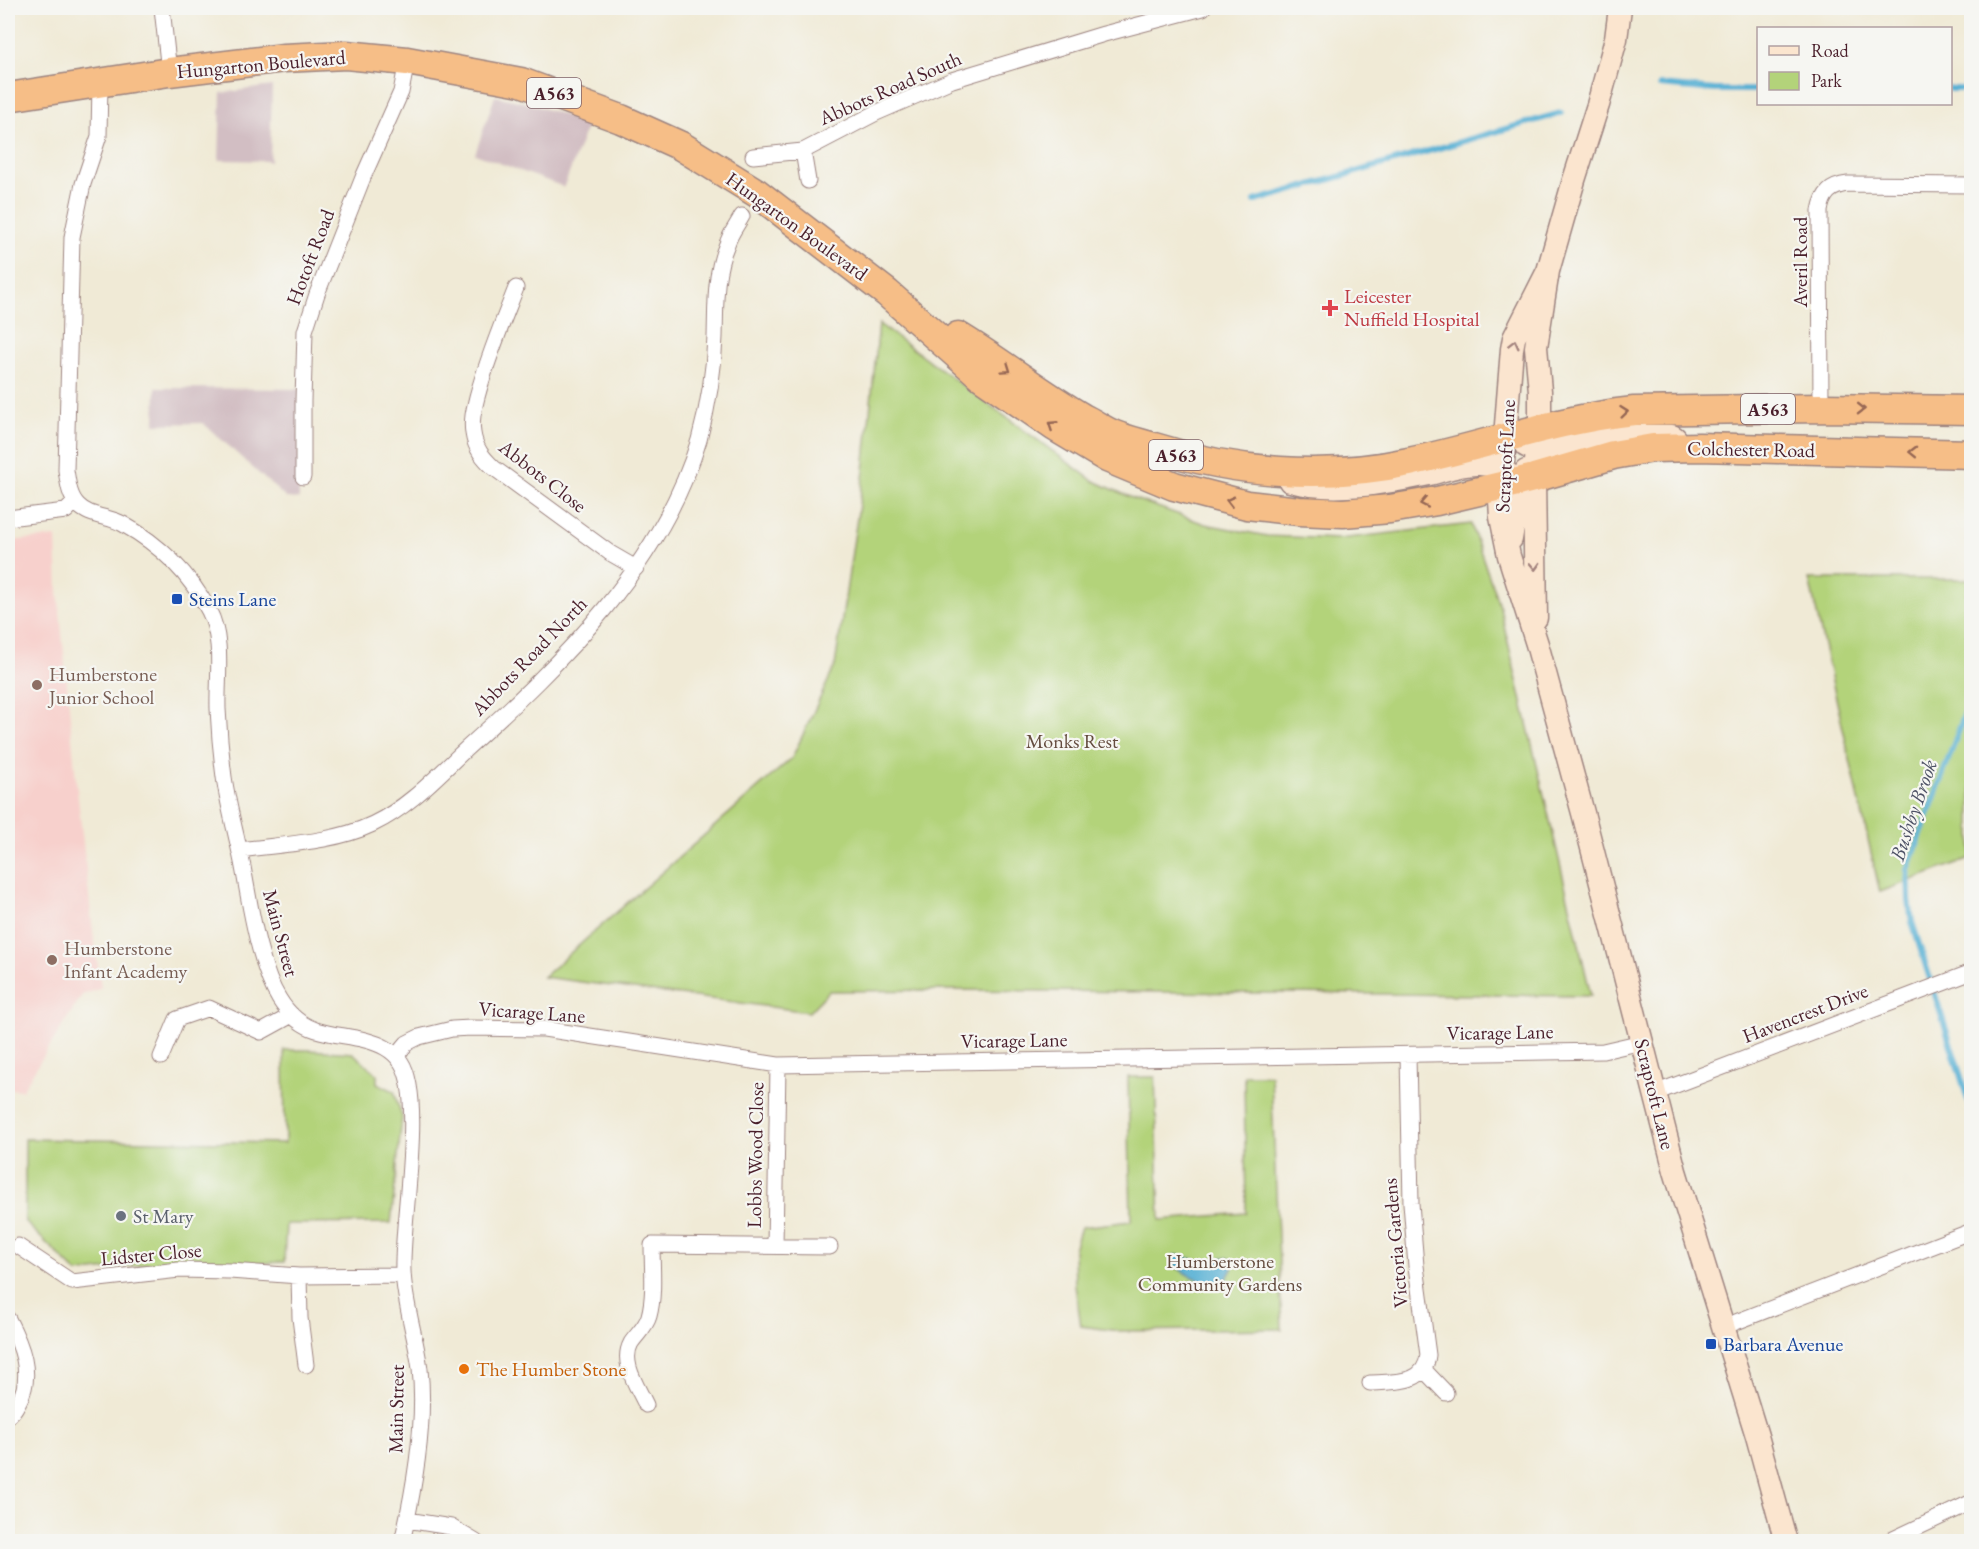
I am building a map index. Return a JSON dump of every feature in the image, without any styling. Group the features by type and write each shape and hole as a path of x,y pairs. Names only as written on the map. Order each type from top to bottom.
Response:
{"highway":[{"name":"Hungarton Boulevard","path":"8,97 169,72 284,58 336,55 407,61 521,82 621,119 681,146 757,193 887,293 981,376 1055,427 1107,458 1174,486 1247,505 1343,513 1390,509 1520,462"},
{"name":"Hungarton Boulevard","path":"887,293 974,346 1055,402 1114,435 1191,459 1249,469 1320,472 1380,467 1431,457 1520,462"},
{"name":"Colchester Road","path":"1520,462 1612,413 1654,410 1821,408 1971,410"},
{"name":"Colchester Road","path":"1520,462 1653,448 1689,447 1971,454"}],"street":[{"path":"162,8 169,72"},
{"name":"Abbots Road South","path":"753,156 802,150 876,113 952,80 1104,34 1203,8"},
{"name":"Scraptoft Lane","path":"1620,8 1616,39 1548,271 1536,347 1540,391 1501,518 1509,556 1537,644 1583,813 1675,1172 1757,1436 1786,1542"},
{"name":"Hotoft Road","path":"303,477 305,331 317,294 364,175 401,92 407,61"},
{"path":"8,518 66,511 75,502 66,470 72,237 83,184 99,136 100,83"},
{"path":"802,150 808,181"},
{"name":"Averil Road","path":"1821,408 1820,211 1825,194 1831,188 1848,184 1971,185"},
{"name":"Abbots Road North","path":"240,850 350,833 397,810 526,694 583,635 636,568 665,522 678,495 699,439 707,406 712,372 719,271 727,243 742,216"},
{"name":"Scraptoft Lane","path":"1537,644 1534,507 1520,462 1507,402 1514,338 1548,271"},
{"name":"Abbots Close","path":"516,288 493,345 472,416 476,445 480,454 494,468 610,553 636,568"},
{"name":"Main Street","path":"75,502 84,510 121,522 162,550 194,586 211,614 218,645 218,710 224,777 260,952 276,995 292,1015 303,1024 318,1031 379,1044 396,1056 408,1074 410,1170 403,1232 403,1275 420,1371 418,1449 402,1542"},
{"name":"Havencrest Drive","path":"1654,1093 1971,972"},
{"path":"161,1056 177,1019 208,1008 261,1032 292,1015"},
{"name":"Vicarage Lane","path":"396,1056 407,1043 419,1037 452,1029 544,1029 778,1065 1603,1051 1642,1042"},
{"name":"Victoria Gardens","path":"1408,1055 1411,1203 1416,1266 1428,1355 1424,1370"},
{"name":"Lobbs Wood Close","path":"775,1246 778,1065"},
{"path":"1723,1327 1971,1231"},
{"name":"Lobbs Wood Close","path":"646,1405 628,1365 627,1356 633,1341 645,1327 649,1317 652,1245 830,1247"},
{"name":"Lidster Close","path":"18,1246 72,1282 179,1270 300,1276 403,1275"},
{"path":"300,1276 300,1318 306,1365"},
{"path":"8,1319 25,1361 25,1379 21,1398 8,1416"},
{"path":"1370,1383 1409,1380 1424,1370 1446,1393"},
{"path":"1887,1542 1971,1502"},
{"path":"407,1520 451,1527 476,1542"}],"shaded area":[{"path":"272,86 270,161 219,160 221,93"},
{"path":"495,96 527,103 588,123 564,187 475,154"},
{"path":"156,388 299,389 299,499 286,498 203,423 155,424"},
{"path":"56,537 58,591 76,780 101,988 82,995 22,1090 8,1089 8,541"}],"green space":[{"name":"Monks Rest","path":"879,324 1092,480 1132,498 1205,524 1267,536 1339,539 1471,524 1500,608 1591,996 953,990 829,991 809,1012 543,977 792,758 835,666 864,471"},
{"path":"1809,579 1971,579 1971,858 1880,892"},
{"path":"284,1050 353,1053 377,1074 377,1083 394,1091 402,1117 391,1223 286,1224 284,1262 238,1264 165,1262 77,1273 25,1222 25,1139 285,1143"},
{"name":"Humberstone Community Gardens","path":"1244,1075 1271,1075 1282,1329 1119,1331 1081,1326 1075,1284 1074,1249 1081,1227 1131,1221 1128,1077 1155,1077 1160,1220 1246,1213"}],"water":[{"path":"1174,1255 1203,1261 1229,1258 1233,1267 1226,1280 1204,1281 1190,1276 1177,1267 1172,1262"}],"waterway":[{"path":"1660,85 1715,90 1757,90"},
{"path":"1952,89 1972,89"},
{"path":"1255,201 1561,113"},
{"name":"Bushby Brook","path":"1972,694 1908,870 1912,922 1972,1112"}],"place":[{"name":"Leicester Nuffield Hospital","path":"1330,308"},
{"name":"Steins Lane","path":"177,599"},
{"name":"Humberstone Junior School","path":"37,685"},
{"name":"Humberstone Infant Academy","path":"52,960"},
{"name":"St Mary","path":"121,1216"},
{"name":"Barbara Avenue","path":"1711,1344"},
{"name":"The Humber Stone","path":"464,1369"}]}
